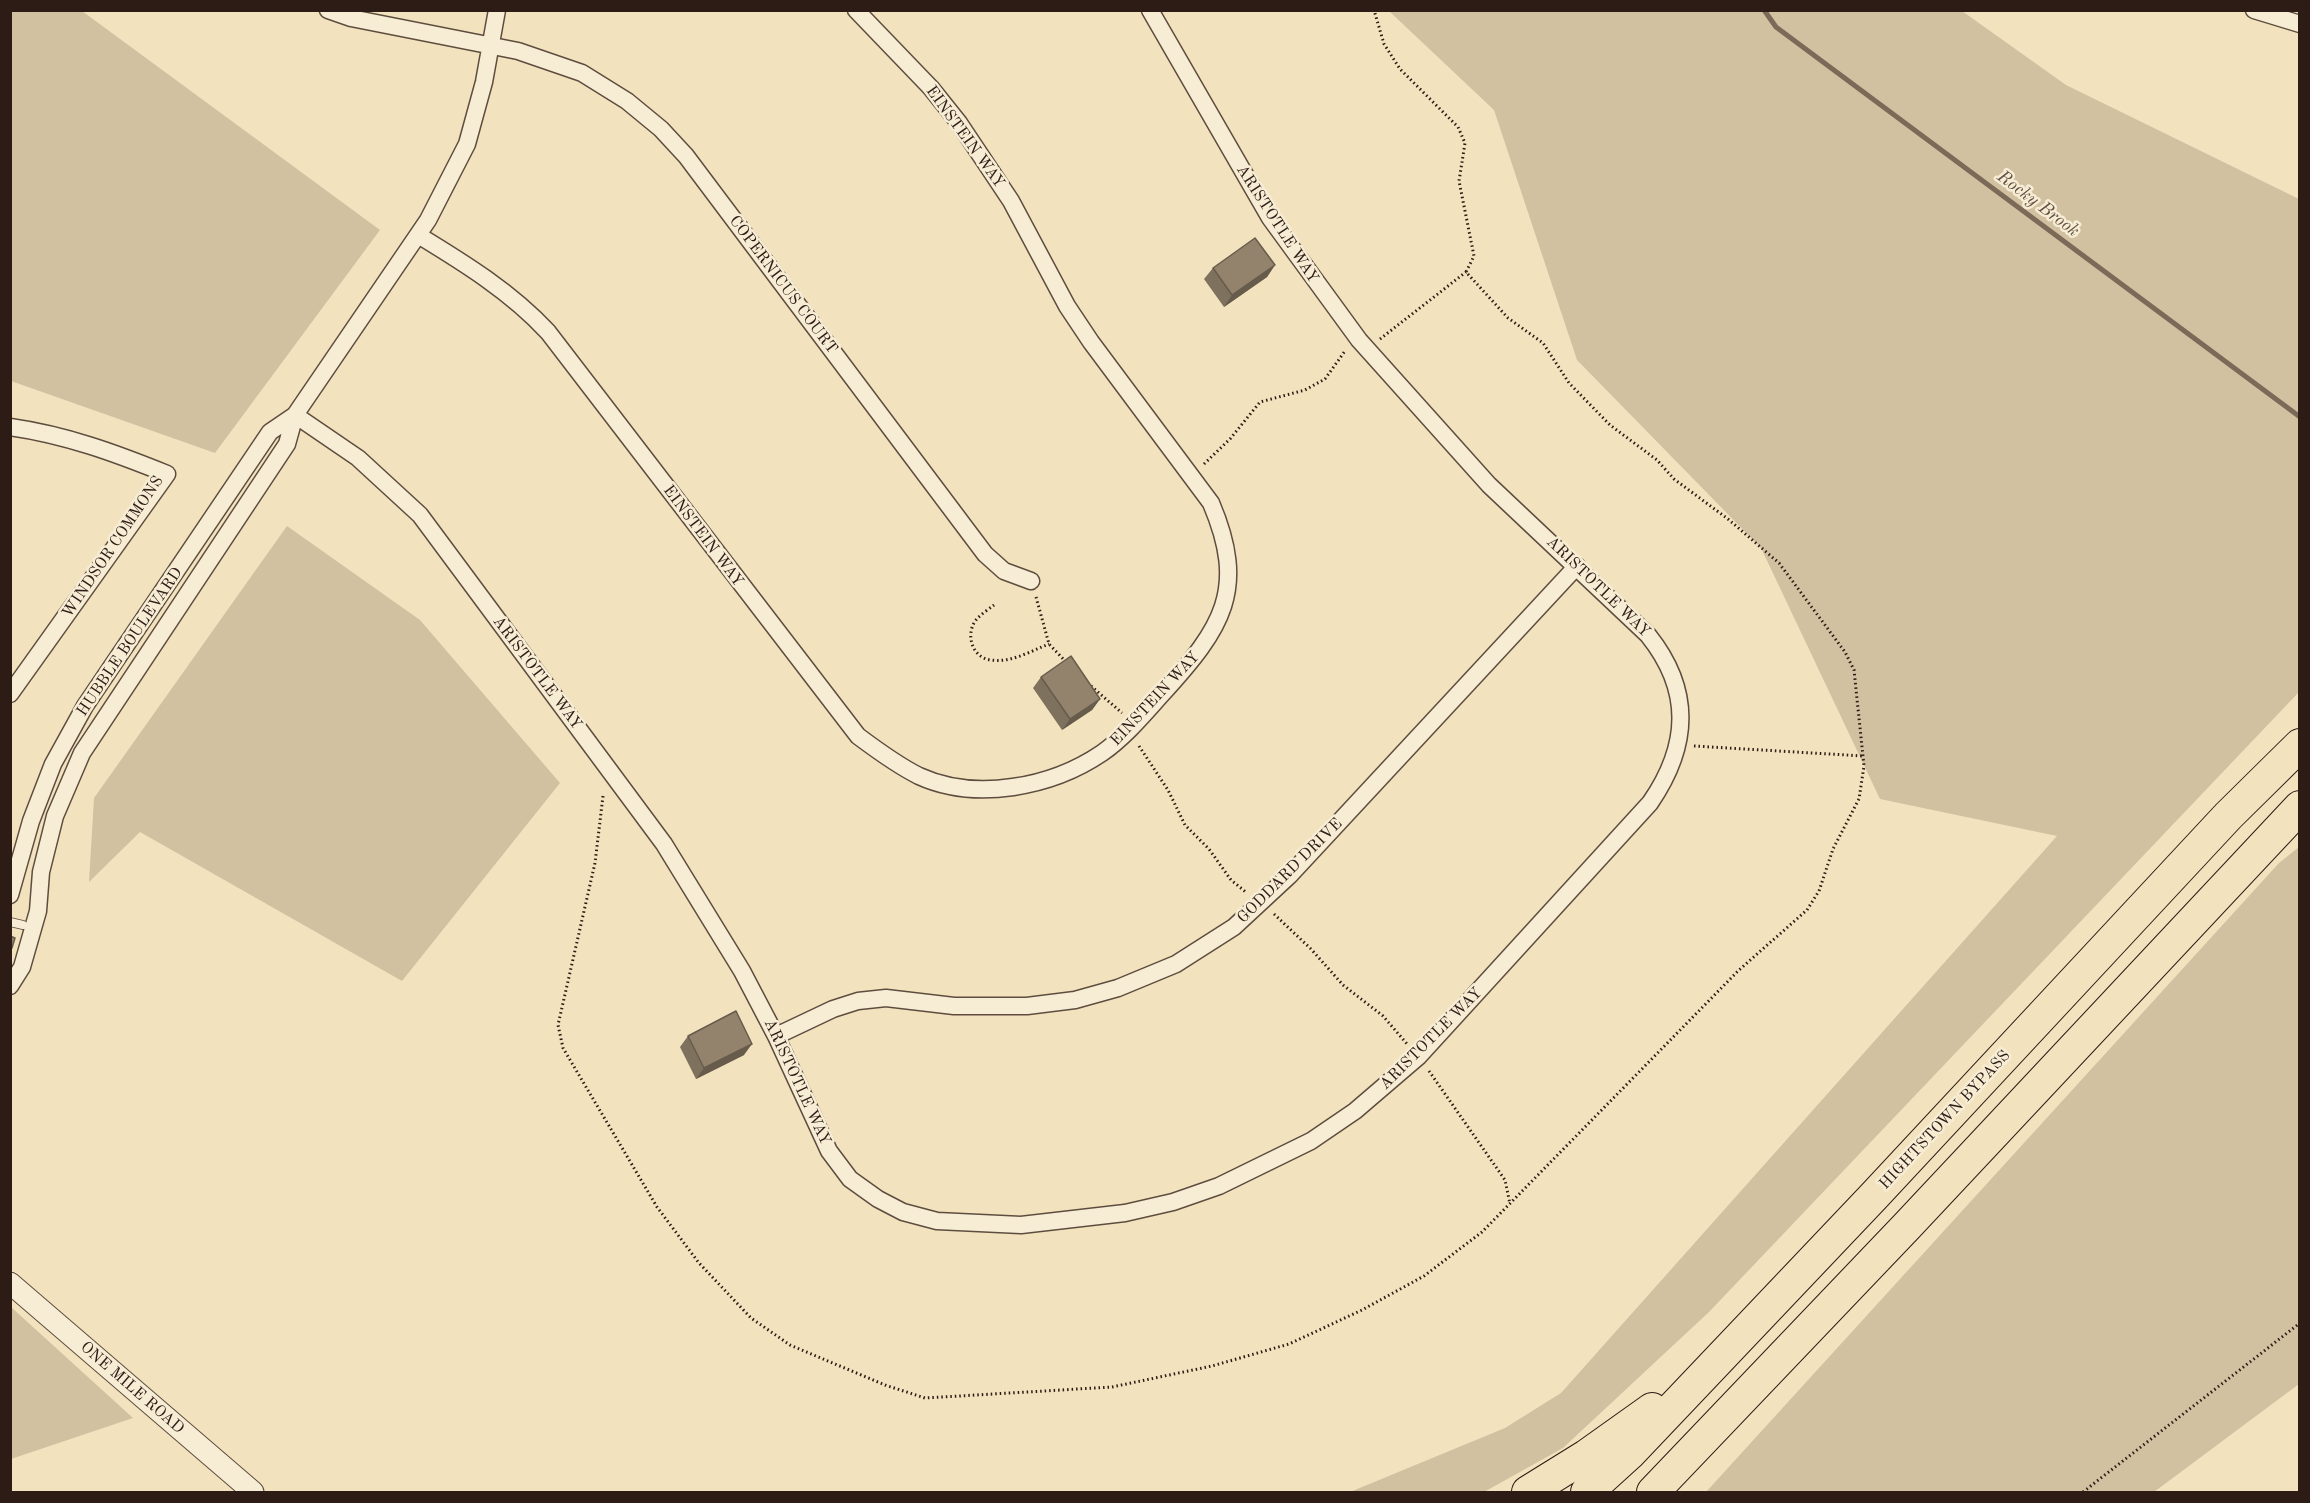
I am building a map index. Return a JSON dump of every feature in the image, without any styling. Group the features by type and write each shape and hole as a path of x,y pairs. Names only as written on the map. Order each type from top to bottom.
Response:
{"highway":[{"name":"HIGHTSTOWN BYPASS","path":"1587,1492 1629,1454 2228,816 2300,745"},
{"path":"1653,1492 1907,1226 2300,807"},
{"path":"1683,1492 1907,1226"},
{"path":"1528,1492 1640,1418 1708,1363 1766,1310"}],"street":[{"name":"COPERNICUS COURT","path":"328,10 351,18 535,55 582,73 627,101 661,129 686,156 984,554 1004,571 1031,581"},
{"name":"HUBBLE BOULEVARD","path":"10,986 21,967 38,911 41,872 55,816 82,753 287,444 295,415 418,234 467,144 497,10"},
{"name":"EINSTEIN WAY","path":"418,234 502,290 528,310 548,332 858,736 886,757 921,776 949,785 999,788 1031,784 1073,770 1101,753 1131,728 1194,659 1221,618 1230,562 1224,535 1211,503 1067,306 1011,201 964,131 931,88 856,10"},
{"name":"ARISTOTLE WAY","path":"295,415 358,458 420,514 664,844 737,962 777,1036 829,1152 850,1179 878,1199 903,1212 937,1221 1021,1225 1125,1213 1173,1202 1219,1186 1311,1141 1355,1111 1418,1057 1650,803 1667,779 1682,719 1677,685 1663,654 1648,634 1489,484 1363,345 1270,218 1150,10"},
{"path":"2254,10 2300,24"},
{"name":"HUBBLE BOULEVARD","path":"10,895 31,821 53,764 85,706 270,432 295,415"},
{"name":"WINDSOR COMMONS","path":"10,428 53,434 99,446 167,474 10,694"},
{"name":"GODDARD DRIVE","path":"777,1036 833,1009 858,1001 886,998 990,1007 1075,1000 1118,988 1176,964 1209,945 1261,904 1577,566"},
{"name":"HUBBLE BOULEVARD","path":"10,965 17,924 41,872"},
{"name":"ONE MILE ROAD","path":"10,1283 253,1492"}],"path":[{"path":"1191,475 1230,439 1260,402 1305,390 1325,379 1339,363 1344,351 1363,345 1466,272 1474,256 1459,181 1465,143 1458,127 1400,69 1384,44 1374,10"},
{"path":"603,796 595,863 558,1025 563,1048 657,1207 699,1263 750,1318 790,1345 885,1385 925,1398 1112,1387 1212,1366 1289,1344 1362,1310 1424,1276 1482,1233 1739,970 1807,910 1819,891 1833,849 1859,799 1863,756 1854,670 1845,652 1779,563 1728,519 1674,478 1657,460 1610,426 1569,383 1544,343 1508,318 1466,272"},
{"path":"1031,581 1049,644 1069,666"},
{"path":"994,605 976,620 972,627 971,639 974,650 981,657 991,660 1015,658 1049,644"},
{"path":"1089,685 1125,715 1135,740 1168,790 1185,825 1209,849 1231,880 1288,926 1343,985 1383,1016 1418,1057 1505,1180 1510,1204"},
{"path":"1677,745 1863,756"},
{"path":"2083,1492 2300,1323"}],"shaded area":[{"path":"11,10 82,11 380,230 215,453 11,381"},
{"path":"1389,11 1962,11 2066,85 2299,199 2299,692 1709,1312 1563,1448 1484,1492 1350,1492 1505,1428 1561,1393 2057,836 1880,799 1761,548 1577,360 1494,110"},
{"path":"287,526 420,620 560,783 402,981 140,832 89,882 94,798"},
{"path":"2299,847 2299,1384 2154,1492 1706,1492 2279,863"},
{"path":"11,1307 133,1418 11,1459"}],"building":[{"path":"1255,238 1275,265 1232,295 1213,268"},
{"path":"1071,656 1100,699 1070,719 1041,677"},
{"path":"10,936 15,938 12,948 10,947"},
{"path":"736,1011 752,1044 704,1068 688,1036"}],"waterway":[{"name":"Rocky Brook","path":"1764,10 1776,27 2300,417"}]}
